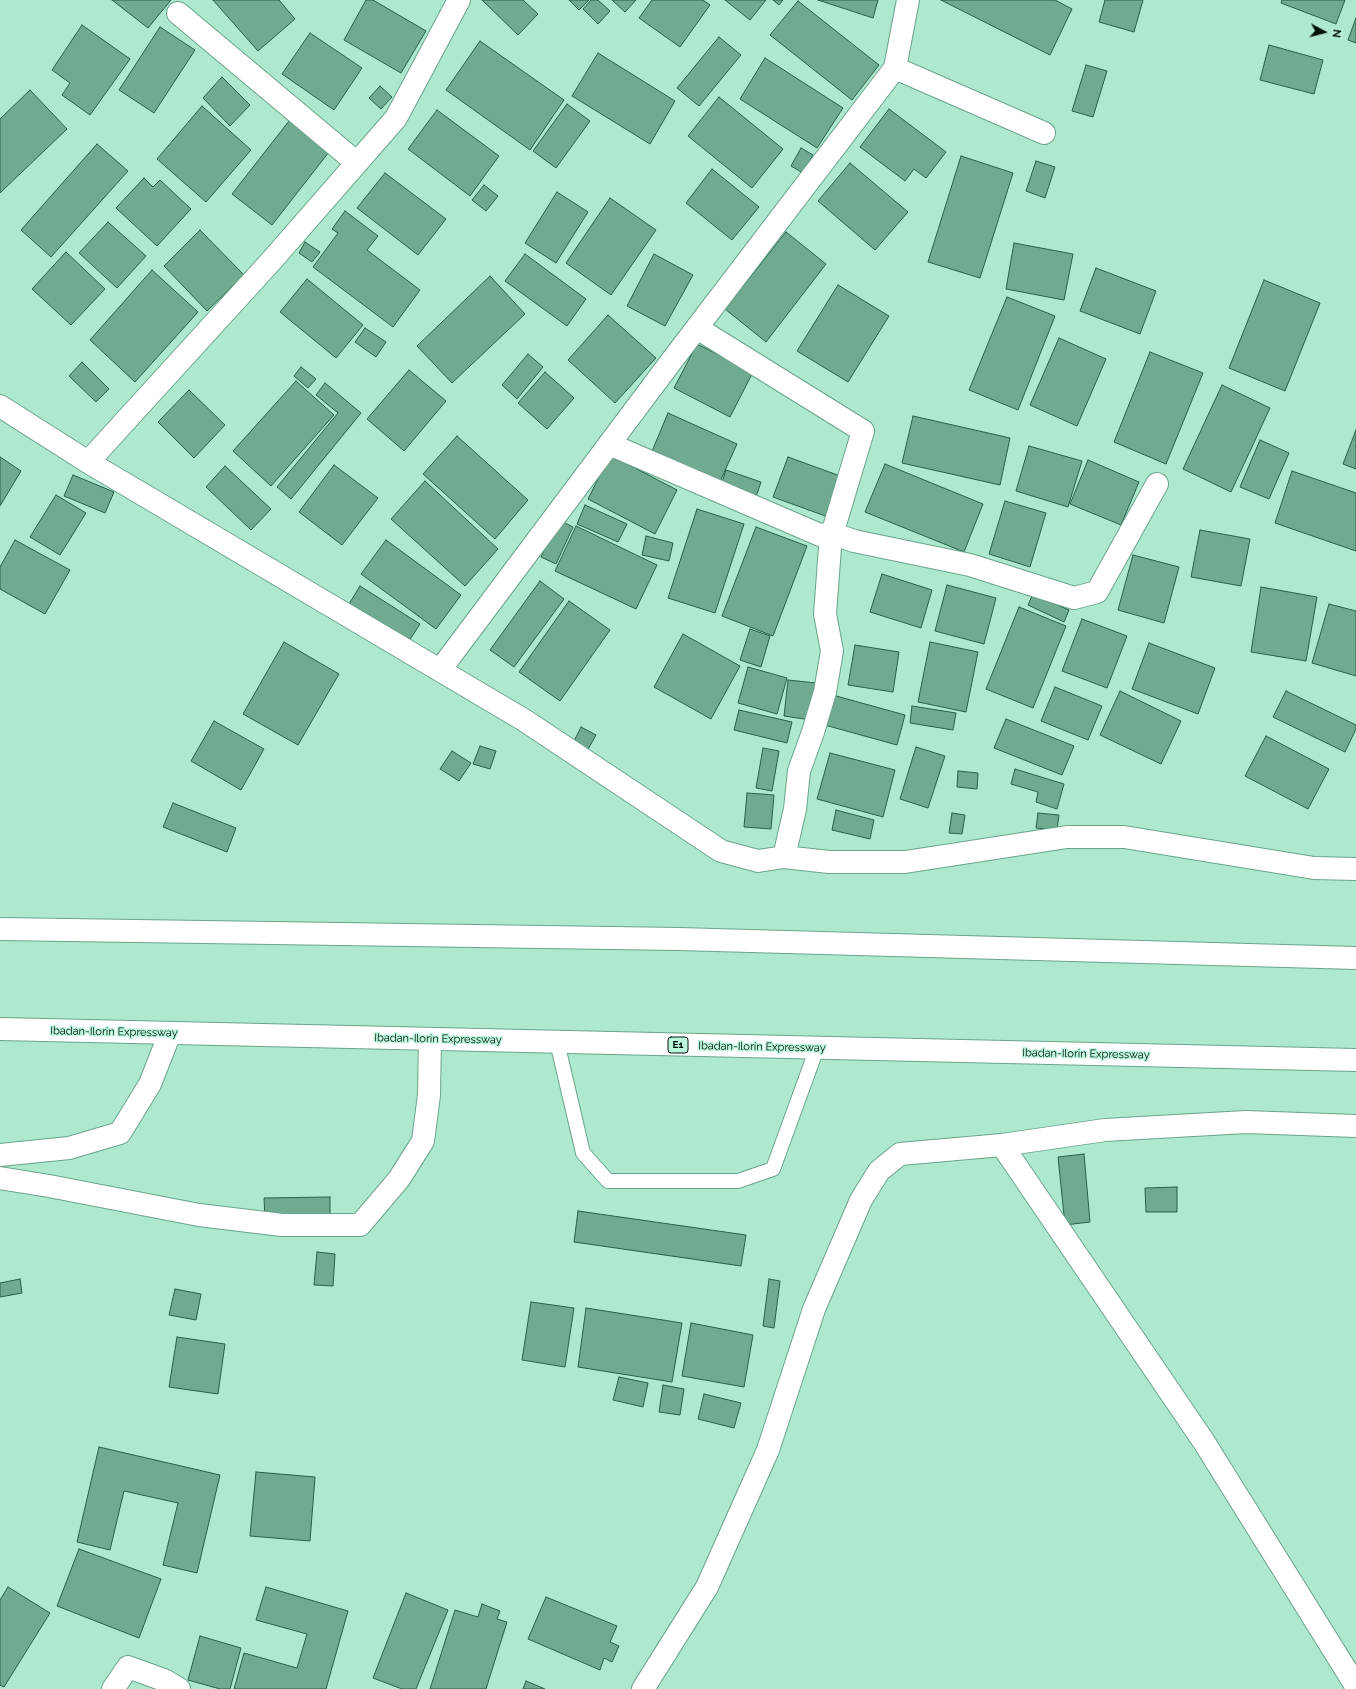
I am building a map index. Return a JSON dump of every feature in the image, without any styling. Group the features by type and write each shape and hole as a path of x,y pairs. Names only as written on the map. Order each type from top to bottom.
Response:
{"main road":[{"path":"88,462 273,259 396,118 460,0"},
{"path":"440,670 609,444 895,68 908,0"},
{"path":"178,13 357,163"},
{"path":"895,68 1044,133"},
{"path":"697,328 862,431 833,531 831,533 825,614 832,651 825,692 799,771 796,809 784,857"},
{"path":"0,406 88,462 524,720 721,851 758,861 784,857 829,862 905,862 1067,837 1124,837 1314,868 1356,869"},
{"path":"609,444 820,535 831,533 854,541 970,565 1074,598 1097,592 1157,484"},
{"path":"0,929 678,939 1356,958"},
{"name":"Ibadan-Ilorin Expressway","path":"0,1029 1356,1060"},
{"path":"0,1155 69,1148 120,1133 150,1084 170,1033"},
{"path":"0,1178 199,1215 282,1224 360,1225 399,1178 423,1141 429,1095 430,1039"},
{"path":"643,1689 707,1587 768,1450 814,1309 861,1200 879,1171 900,1154 1002,1145 1105,1130 1238,1122 1356,1126"},
{"path":"1002,1145 1204,1442 1356,1686"},
{"path":"113,1689 128,1667 164,1680 179,1689"}],"lane":[{"path":"558,1042 583,1153 608,1181 738,1181 773,1169 817,1048"}],"building":[{"path":"112,0 171,0 148,28"},
{"path":"213,0 279,0 295,19 258,51"},
{"path":"366,0 373,0 426,31 401,73 344,40"},
{"path":"482,0 523,0 538,14 518,35"},
{"path":"569,0 589,0 579,10"},
{"path":"591,0 598,0 610,11 598,24 583,9"},
{"path":"612,0 636,0 625,12"},
{"path":"652,0 703,0 710,5 680,47 639,18"},
{"path":"725,0 766,0 750,20"},
{"path":"773,0 783,0 779,5"},
{"path":"818,0 878,0 873,18"},
{"path":"941,0 1055,0 1072,9 1050,55"},
{"path":"1105,0 1143,0 1134,32 1099,22"},
{"path":"1282,0 1345,0 1336,24 1281,3"},
{"path":"798,1 879,65 852,100 770,35"},
{"path":"1356,18 1356,43 1348,40"},
{"path":"82,25 130,59 90,115 62,95 70,83 52,70"},
{"path":"160,27 195,50 154,113 119,90"},
{"path":"310,33 362,68 334,110 282,74"},
{"path":"719,37 741,55 699,106 677,88"},
{"path":"480,41 564,100 530,150 446,90"},
{"path":"1269,45 1323,60 1314,94 1260,80"},
{"path":"598,53 675,101 650,144 572,96"},
{"path":"765,58 843,108 817,148 740,99"},
{"path":"1086,65 1107,71 1093,117 1072,111"},
{"path":"222,77 250,105 230,126 203,98"},
{"path":"380,86 392,97 381,109 369,98"},
{"path":"30,90 67,129 0,193 0,119"},
{"path":"719,97 783,149 752,188 688,136"},
{"path":"567,104 590,121 556,168 533,151"},
{"path":"202,106 251,150 206,202 157,159"},
{"path":"889,109 946,152 926,178 914,169 905,181 860,147"},
{"path":"437,110 499,156 470,196 408,149"},
{"path":"289,121 329,152 272,225 232,194"},
{"path":"97,144 128,171 51,257 21,230"},
{"path":"801,148 813,155 803,173 791,166"},
{"path":"961,156 1013,173 980,278 928,262"},
{"path":"1036,161 1055,167 1045,198 1026,191"},
{"path":"850,163 908,212 875,250 818,201"},
{"path":"712,169 759,207 732,240 686,203"},
{"path":"385,173 446,219 418,255 357,208"},
{"path":"144,178 153,187 160,180 191,209 157,246 116,208"},
{"path":"484,185 498,196 486,211 472,200"},
{"path":"557,192 588,212 556,263 525,243"},
{"path":"610,198 656,230 611,295 566,263"},
{"path":"345,211 378,236 367,250 420,290 393,327 313,267 338,233 332,229"},
{"path":"108,222 146,256 117,288 79,253"},
{"path":"200,230 244,275 207,311 164,266"},
{"path":"786,232 826,264 766,342 725,309"},
{"path":"305,242 320,252 312,262 299,253"},
{"path":"1014,243 1073,254 1064,300 1006,289"},
{"path":"66,252 105,289 71,325 32,289"},
{"path":"525,254 586,299 567,326 505,281"},
{"path":"654,254 693,275 665,326 627,306"},
{"path":"1096,268 1156,291 1140,334 1080,311"},
{"path":"152,270 198,312 135,382 90,340"},
{"path":"490,276 525,314 452,383 417,346"},
{"path":"307,279 363,325 336,358 280,312"},
{"path":"1264,280 1320,303 1285,391 1229,368"},
{"path":"838,285 889,316 848,382 797,351"},
{"path":"1007,297 1055,316 1018,410 969,390"},
{"path":"608,315 656,358 615,403 568,360"},
{"path":"365,328 386,342 376,357 355,342"},
{"path":"1059,338 1106,359 1077,426 1030,405"},
{"path":"697,344 753,372 730,417 674,388"},
{"path":"1150,352 1203,373 1166,464 1114,442"},
{"path":"528,354 543,367 517,399 502,385"},
{"path":"82,362 109,389 96,402 69,376"},
{"path":"301,367 316,379 308,388 294,376"},
{"path":"409,370 446,401 404,451 367,419"},
{"path":"545,372 574,398 547,429 518,403"},
{"path":"296,381 334,415 271,486 233,451"},
{"path":"325,383 361,413 291,499 277,487 338,413 316,395"},
{"path":"1222,385 1270,408 1231,492 1183,469"},
{"path":"189,390 225,425 194,458 158,422"},
{"path":"668,413 737,444 718,486 650,456"},
{"path":"913,416 1010,438 1000,485 902,463"},
{"path":"1356,430 1356,469 1343,464"},
{"path":"457,436 528,500 495,539 423,474"},
{"path":"1260,440 1289,453 1269,499 1240,487"},
{"path":"1029,446 1082,461 1068,507 1016,491"},
{"path":"610,455 677,490 655,534 588,499"},
{"path":"0,457 21,471 0,506"},
{"path":"788,457 843,477 828,517 773,497"},
{"path":"1088,460 1139,482 1121,525 1070,504"},
{"path":"885,464 983,504 964,552 865,512"},
{"path":"334,465 378,498 342,545 299,512"},
{"path":"225,466 271,509 251,530 206,487"},
{"path":"726,470 761,482 755,500 720,488"},
{"path":"1292,471 1356,493 1356,551 1275,523"},
{"path":"73,475 114,492 105,513 64,496"},
{"path":"425,481 498,549 465,586 391,519"},
{"path":"56,495 86,513 60,555 30,537"},
{"path":"1005,501 1046,513 1030,567 989,554"},
{"path":"585,505 627,524 618,542 577,524"},
{"path":"697,509 744,524 715,613 668,598"},
{"path":"559,520 573,527 556,564 541,557"},
{"path":"576,526 657,565 636,609 555,571"},
{"path":"756,527 807,546 773,636 722,616"},
{"path":"1200,530 1250,539 1241,586 1191,577"},
{"path":"646,536 673,543 669,561 642,555"},
{"path":"15,540 70,570 45,614 0,589 0,567"},
{"path":"386,540 461,595 436,629 361,574"},
{"path":"1133,555 1179,567 1164,623 1118,610"},
{"path":"882,574 932,590 921,628 870,612"},
{"path":"540,581 564,599 514,667 490,650"},
{"path":"947,585 996,598 984,644 935,631"},
{"path":"360,586 420,624 409,641 349,604"},
{"path":"1261,587 1317,597 1306,661 1251,652"},
{"path":"1033,594 1069,610 1064,622 1028,605"},
{"path":"569,601 610,630 560,701 519,672"},
{"path":"1329,604 1356,611 1356,676 1312,663"},
{"path":"1019,607 1066,626 1033,708 986,689"},
{"path":"1082,619 1127,636 1107,688 1062,671"},
{"path":"750,629 770,636 761,667 740,660"},
{"path":"683,634 740,666 711,719 654,687"},
{"path":"284,642 339,674 298,745 243,714"},
{"path":"930,642 978,652 966,712 918,702"},
{"path":"1149,643 1215,668 1198,714 1132,689"},
{"path":"855,645 899,652 893,692 848,685"},
{"path":"748,667 787,678 777,714 738,703"},
{"path":"788,680 816,683 811,720 784,716"},
{"path":"1055,687 1102,706 1088,740 1041,721"},
{"path":"1120,691 1181,721 1161,764 1100,735"},
{"path":"1286,691 1356,725 1356,729 1345,752 1273,717"},
{"path":"829,694 905,715 897,745 821,724"},
{"path":"912,706 956,713 953,730 910,723"},
{"path":"739,710 792,722 787,743 734,730"},
{"path":"1006,719 1074,746 1062,775 994,748"},
{"path":"214,721 264,749 241,790 191,761"},
{"path":"581,727 596,735 587,751 573,743"},
{"path":"1266,736 1329,769 1308,809 1245,776"},
{"path":"480,746 496,751 490,769 473,764"},
{"path":"916,747 945,756 928,808 900,799"},
{"path":"763,748 779,751 772,791 756,788"},
{"path":"452,751 471,763 459,781 440,769"},
{"path":"830,753 895,770 883,817 817,799"},
{"path":"1015,769 1064,784 1057,809 1036,802 1038,792 1011,784"},
{"path":"958,771 978,773 977,789 957,787"},
{"path":"747,793 774,795 771,829 744,827"},
{"path":"173,803 236,828 227,852 163,827"},
{"path":"836,810 874,820 870,839 832,830"},
{"path":"952,813 965,815 962,834 949,833"},
{"path":"1038,813 1059,815 1057,830 1036,828"},
{"path":"1084,1154 1090,1222 1065,1225 1058,1157"},
{"path":"1177,1187 1177,1212 1146,1212 1145,1188"},
{"path":"330,1197 330,1218 265,1219 264,1198"},
{"path":"578,1211 746,1235 741,1266 574,1242"},
{"path":"317,1252 335,1254 333,1286 314,1285"},
{"path":"20,1279 22,1293 0,1297 0,1283"},
{"path":"769,1279 780,1281 774,1328 763,1326"},
{"path":"175,1289 201,1294 196,1320 169,1315"},
{"path":"531,1302 574,1308 565,1367 522,1360"},
{"path":"586,1308 682,1323 672,1382 578,1367"},
{"path":"691,1323 753,1335 744,1387 682,1376"},
{"path":"177,1337 225,1344 218,1394 169,1387"},
{"path":"619,1377 648,1383 643,1407 613,1400"},
{"path":"663,1385 684,1389 680,1415 659,1412"},
{"path":"704,1394 741,1403 734,1428 698,1419"},
{"path":"99,1447 220,1475 197,1573 163,1565 178,1503 124,1491 110,1550 77,1542"},
{"path":"256,1472 315,1477 310,1541 250,1536"},
{"path":"79,1549 161,1579 139,1638 57,1606"},
{"path":"8,1587 50,1613 4,1687 0,1685 0,1600"},
{"path":"266,1587 348,1611 326,1689 234,1689 244,1653 297,1668 307,1634 256,1620"},
{"path":"406,1593 448,1610 416,1689 402,1689 373,1678"},
{"path":"546,1597 617,1626 610,1642 619,1646 612,1662 604,1658 600,1670 528,1639"},
{"path":"482,1604 500,1611 497,1619 507,1622 486,1689 430,1689 455,1610 478,1617"},
{"path":"200,1636 241,1648 230,1689 220,1689 188,1680"},
{"path":"526,1681 545,1689 523,1689"}]}
